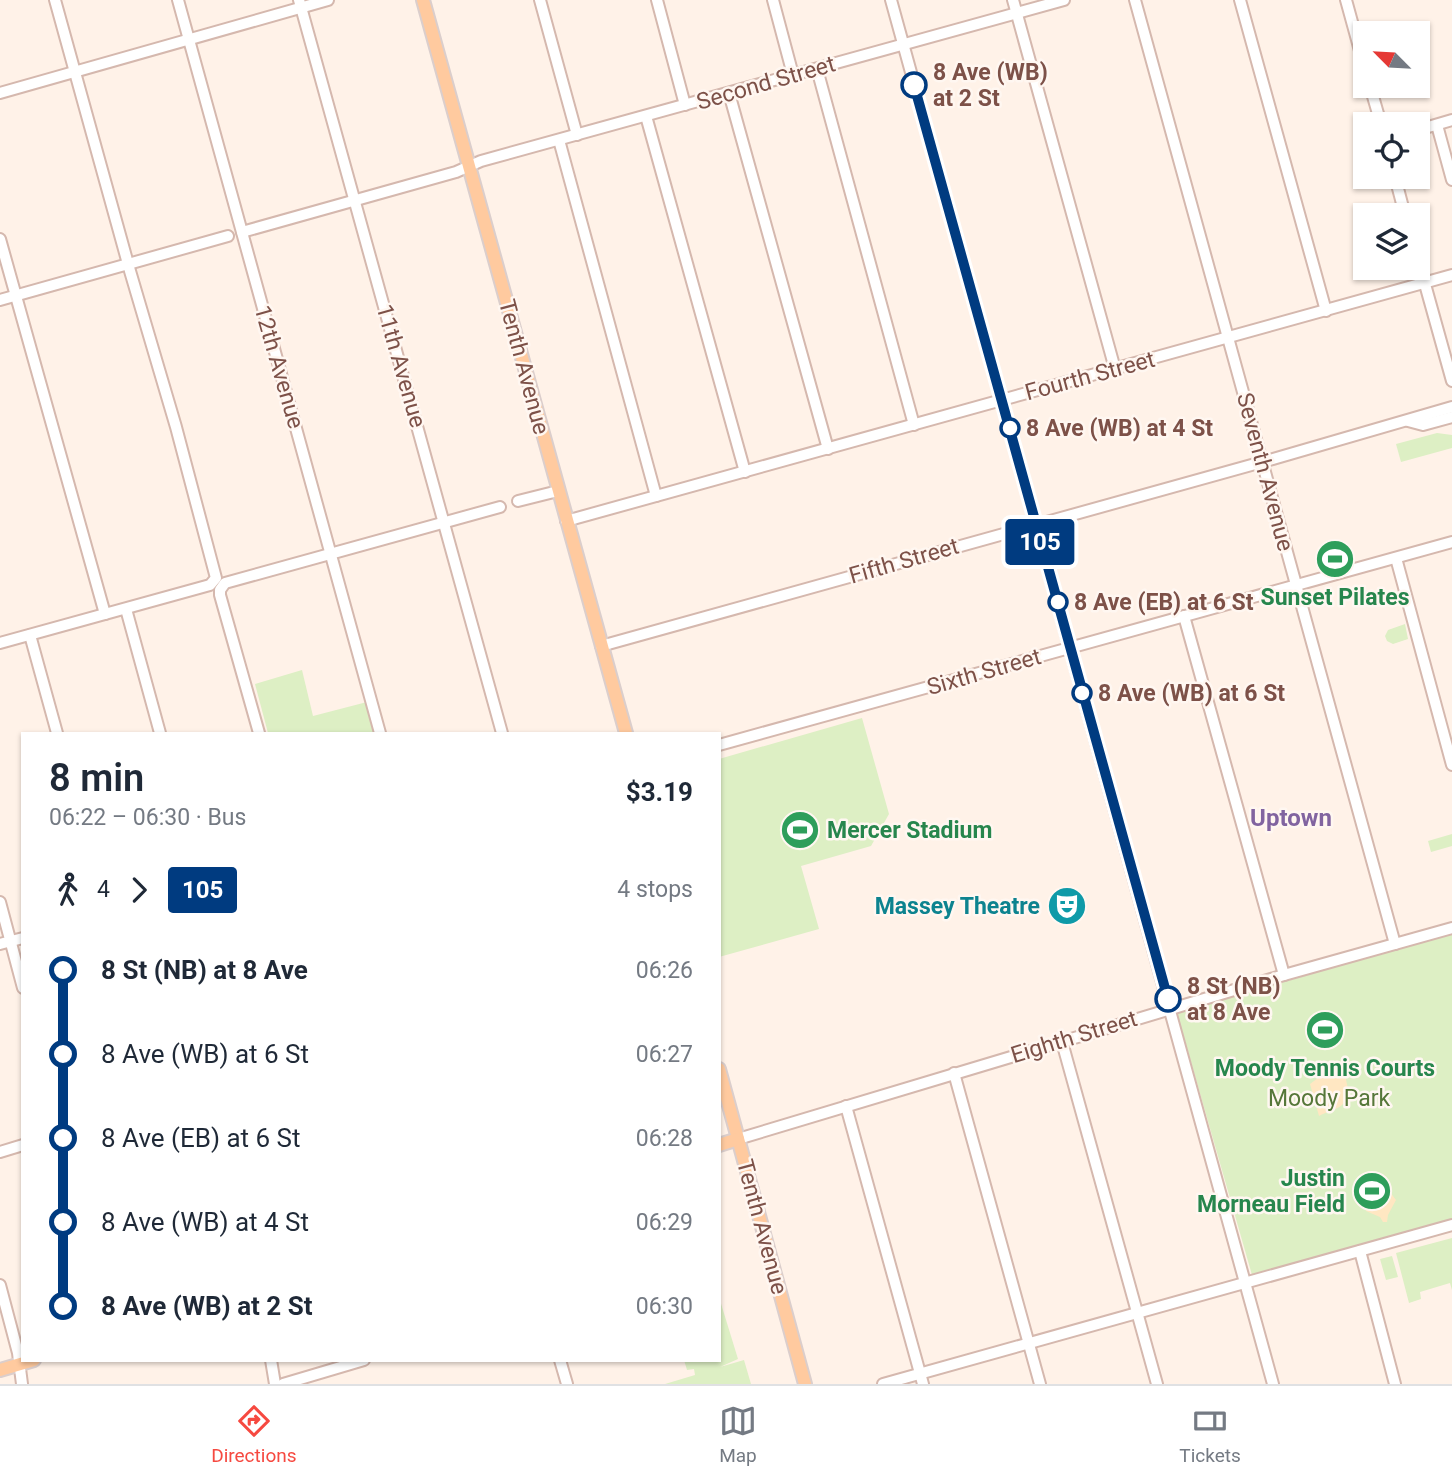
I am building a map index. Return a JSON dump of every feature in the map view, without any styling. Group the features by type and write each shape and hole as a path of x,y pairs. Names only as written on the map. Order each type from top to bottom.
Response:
{"main road":[{"name":"Tenth Avenue","path":"423,0 626,732"},
{"name":"Tenth Avenue","path":"721,1076 805,1384"},
{"path":"721,1144 738,1139"},
{"path":"0,1370 28,1362"}],"street":[{"path":"55,0 260,732"},
{"name":"12th Avenue","path":"178,0 380,732"},
{"path":"0,93 300,4 328,0"},
{"path":"540,0 577,135"},
{"path":"657,0 685,105"},
{"path":"773,0 793,75"},
{"path":"891,0 1273,1384"},
{"path":"1013,0 1115,369"},
{"name":"Second Street","path":"242,232 559,140 1064,0"},
{"name":"Seventh Avenue","path":"1135,0 1395,944"},
{"path":"1240,0 1326,311"},
{"path":"1346,0 1353,25"},
{"name":"11th Avenue","path":"300,4 502,732"},
{"path":"817,69 914,425"},
{"path":"729,93 828,449"},
{"path":"646,116 745,472"},
{"path":"1430,127 1452,120"},
{"path":"1437,125 1452,180"},
{"path":"559,140 656,496"},
{"path":"0,300 228,236"},
{"path":"0,239 105,614"},
{"name":"Fourth Street","path":"566,521 1452,275"},
{"path":"1423,280 1452,381"},
{"name":"Fifth Street","path":"601,646 1452,407"},
{"name":"Fifth Street","path":"1408,421 1423,425 1452,418"},
{"path":"518,501 558,491"},
{"path":"0,643 500,506"},
{"name":"Sixth Street","path":"721,744 1452,542"},
{"path":"1396,558 1452,765"},
{"path":"126,609 159,732"},
{"path":"1184,616 1284,975"},
{"path":"30,635 57,732"},
{"path":"0,902 5,943 21,983"},
{"name":"Eighth Street","path":"738,1139 1284,975 1452,928"},
{"path":"1062,1042 1157,1384"},
{"path":"954,1073 1040,1384"},
{"path":"846,1106 921,1379"},
{"path":"0,1152 21,1146"},
{"path":"883,1384 921,1379 1030,1343 1452,1225"},
{"path":"1360,1251 1395,1384"},
{"path":"0,1285 22,1384"},
{"path":"271,1362 275,1384"},
{"path":"283,1384 357,1362"},
{"path":"560,1362 566,1384"}],"green space":[{"path":"1437,433 1452,435 1452,448 1401,462 1396,444"},
{"path":"1405,624 1408,639 1393,644 1387,641 1385,636 1388,630"},
{"path":"302,670 313,716 367,702 375,732 268,732 255,684"},
{"name":"Mercer Stadium","path":"862,718 889,814 871,846 801,866 819,929 721,956 721,758"},
{"path":"1452,834 1452,846 1431,852 1428,841"},
{"name":"Moody Park","path":"1452,933 1452,1220 1252,1275 1177,1013"},
{"path":"1452,1238 1452,1290 1450,1283 1420,1292 1421,1299 1409,1303 1396,1253"},
{"path":"1392,1256 1398,1277 1386,1280 1380,1259"},
{"path":"721,1304 738,1359 720,1367 744,1360 751,1384 665,1384 695,1375 694,1369 687,1370 685,1362 721,1362"}],"sand":[{"path":"1346,1074 1348,1091 1345,1102 1319,1116 1310,1084 1318,1078"},
{"path":"1378,1188 1387,1188 1396,1200 1387,1222 1366,1211 1366,1196"}],"bus line":[{"name":"105","path":"914,85 1168,999"}],"place":[{"name":"8 Ave (WB) at 2 St","path":"914,85"},
{"name":"8 Ave (WB) at 4 St","path":"1010,428"},
{"name":"Sunset Pilates","path":"1335,559"},
{"name":"8 Ave (EB) at 6 St","path":"1058,602"},
{"name":"8 Ave (WB) at 6 St","path":"1082,693"},
{"name":"Mercer Stadium","path":"800,830"},
{"name":"Massey Theatre","path":"1067,906"},
{"name":"8 St (NB) at 8 Ave","path":"1168,999"},
{"name":"Moody Tennis Courts","path":"1325,1030"},
{"name":"Justin Morneau Field","path":"1372,1191"}],"district":[{"name":"Uptown","path":"1291,818"}]}
